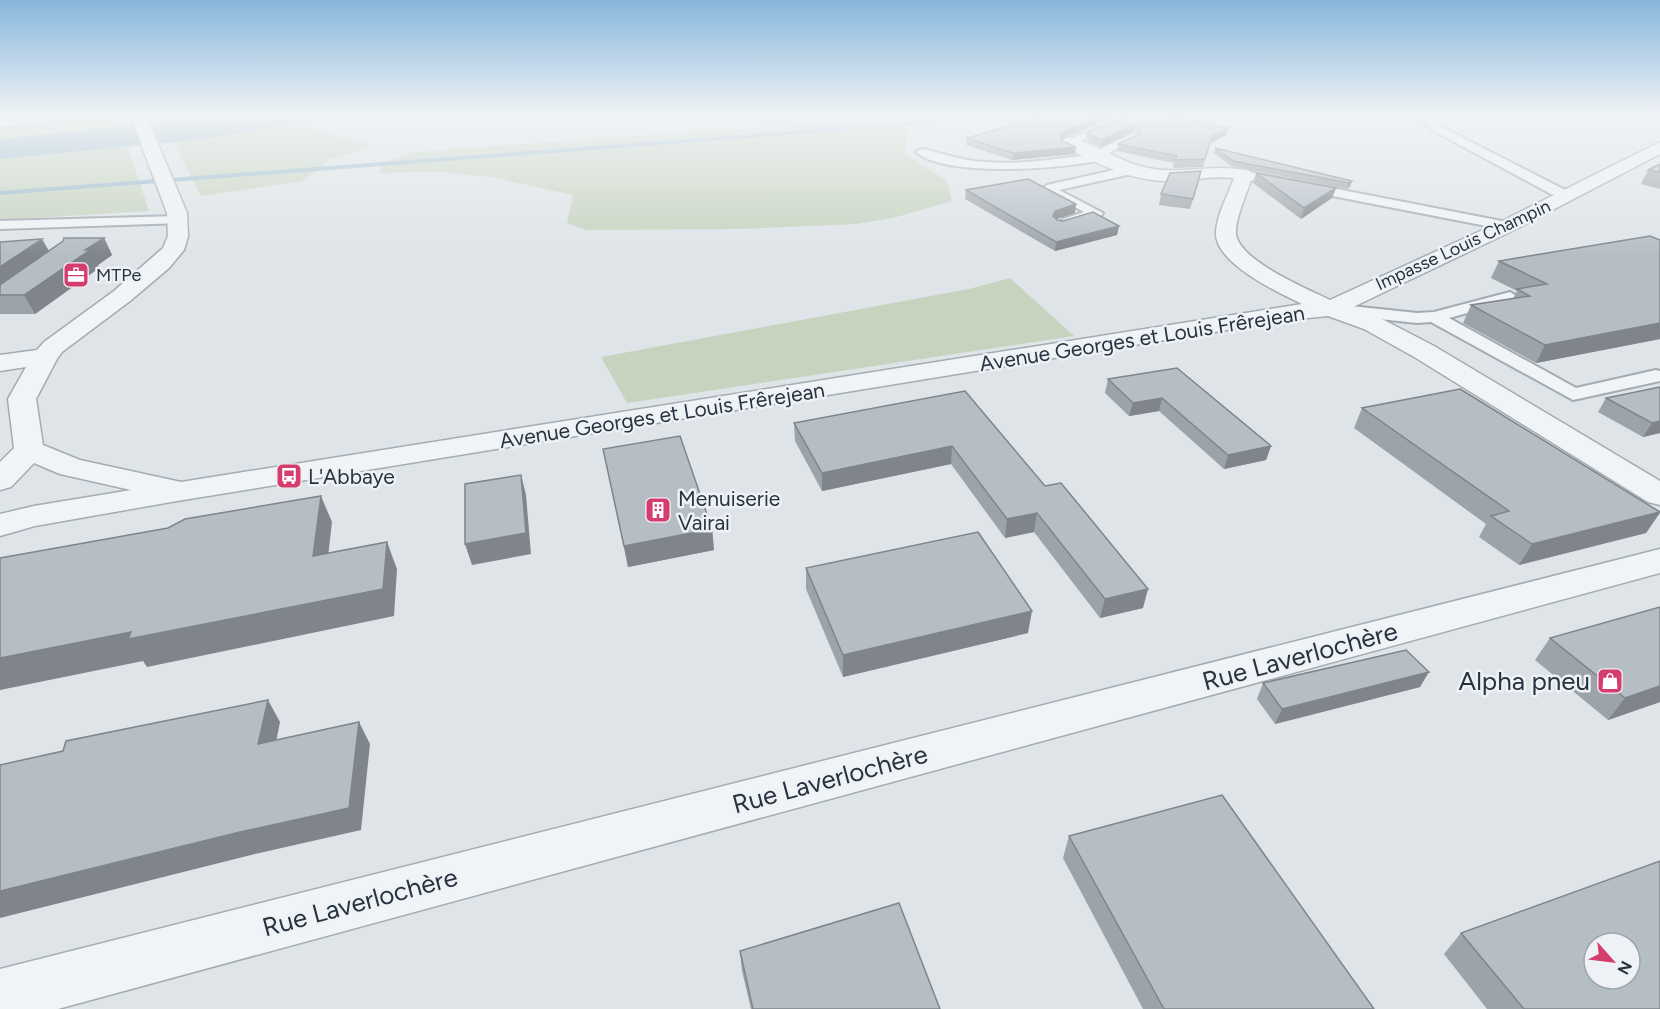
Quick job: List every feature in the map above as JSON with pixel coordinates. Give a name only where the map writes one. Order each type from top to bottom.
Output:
[{"type":"street","points":[[0,480],[29,450],[22,399],[45,357],[53,347],[122,296],[161,263],[173,249],[178,236],[178,220],[156,162]]},
{"type":"street","points":[[1113,162],[1132,170],[1158,175],[1225,170],[1244,175],[1226,233],[1229,245],[1248,265],[1330,309]]},
{"type":"street","name":"Impasse Louis Champin","points":[[1330,309],[1507,226],[1631,162]]},
{"type":"street","name":"Avenue Georges et Louis Frêrejean","points":[[29,450],[71,467],[181,492],[1288,313],[1330,309],[1373,324],[1425,352],[1660,495]]},
{"type":"street","points":[[0,363],[45,357]]},
{"type":"street","points":[[0,525],[34,516],[181,492]]},
{"type":"street","name":"Rue Laverlochère","points":[[0,997],[1660,561]]},
{"type":"lane","points":[[957,162],[997,168],[1053,162]]},
{"type":"lane","points":[[1501,162],[1556,191],[1569,195]]},
{"type":"lane","points":[[1061,224],[1096,213],[1047,189],[1132,170]]},
{"type":"lane","points":[[1244,175],[1507,226]]},
{"type":"lane","points":[[0,225],[178,220]]},
{"type":"lane","points":[[1330,309],[1417,318],[1434,317],[1510,297]]},
{"type":"lane","points":[[1434,317],[1573,394],[1656,376]]},
{"type":"green space","points":[[0,162],[133,162],[149,211],[0,220]]},
{"type":"green space","points":[[184,162],[326,162],[302,181],[201,196]]},
{"type":"green space","points":[[918,162],[947,181],[952,201],[893,218],[857,224],[738,229],[585,230],[567,223],[573,195],[490,177],[440,172],[379,173],[383,163]]},
{"type":"green space","points":[[1010,278],[1074,336],[627,403],[601,357],[969,289]]},
{"type":"building","points":[[1239,162],[1273,162],[1352,181],[1349,183]]},
{"type":"building","points":[[1660,164],[1660,172],[1648,170]]},
{"type":"building","points":[[1201,171],[1193,199],[1161,194],[1170,173]]},
{"type":"building","points":[[1256,173],[1336,188],[1304,208]]},
{"type":"building","points":[[1028,179],[1076,204],[1055,211],[1053,216],[1057,220],[1063,221],[1093,212],[1119,226],[1056,242],[966,190]]},
{"type":"building","points":[[1650,236],[1660,240],[1660,323],[1545,345],[1471,305],[1530,296],[1517,289],[1547,284],[1499,261]]},
{"type":"building","points":[[64,238],[104,238],[24,295],[0,295],[0,285],[63,241]]},
{"type":"building","points":[[42,239],[0,267],[0,242]]},
{"type":"building","points":[[1177,368],[1271,446],[1228,455],[1162,398],[1133,403],[1108,379]]},
{"type":"building","points":[[1660,387],[1660,421],[1652,423],[1606,398]]},
{"type":"building","points":[[1460,389],[1660,512],[1532,544],[1491,516],[1509,511],[1362,408]]},
{"type":"building","points":[[965,391],[1045,486],[1061,483],[1148,589],[1105,599],[1037,513],[1007,519],[952,446],[822,473],[794,423]]},
{"type":"building","name":"Menuiserie Vairai","points":[[680,436],[712,529],[624,546],[603,449]]},
{"type":"building","points":[[521,475],[526,533],[465,544],[465,484]]},
{"type":"building","points":[[321,496],[313,556],[387,542],[383,589],[128,639],[131,632],[0,658],[0,558],[168,528],[185,519]]},
{"type":"building","points":[[978,532],[1032,611],[843,655],[806,568]]},
{"type":"building","points":[[1660,607],[1660,686],[1625,698],[1550,638]]},
{"type":"building","points":[[1406,650],[1429,672],[1282,709],[1263,683]]},
{"type":"building","points":[[268,700],[258,744],[359,722],[349,808],[240,832],[0,891],[0,765],[63,751],[66,741]]},
{"type":"building","points":[[1222,795],[1374,1009],[1164,1009],[1069,836]]},
{"type":"building","points":[[1660,861],[1660,1009],[1524,1009],[1461,933]]},
{"type":"building","points":[[899,903],[940,1009],[753,1009],[740,951]]},
{"type":"waterway","points":[[0,193],[407,162]]},
{"type":"place","name":"MTPe","points":[[76,275]]},
{"type":"place","name":"L'Abbaye","points":[[289,476]]},
{"type":"place","name":"Menuiserie Vairai","points":[[658,510]]},
{"type":"place","name":"Alpha pneu","points":[[1610,681]]}]
